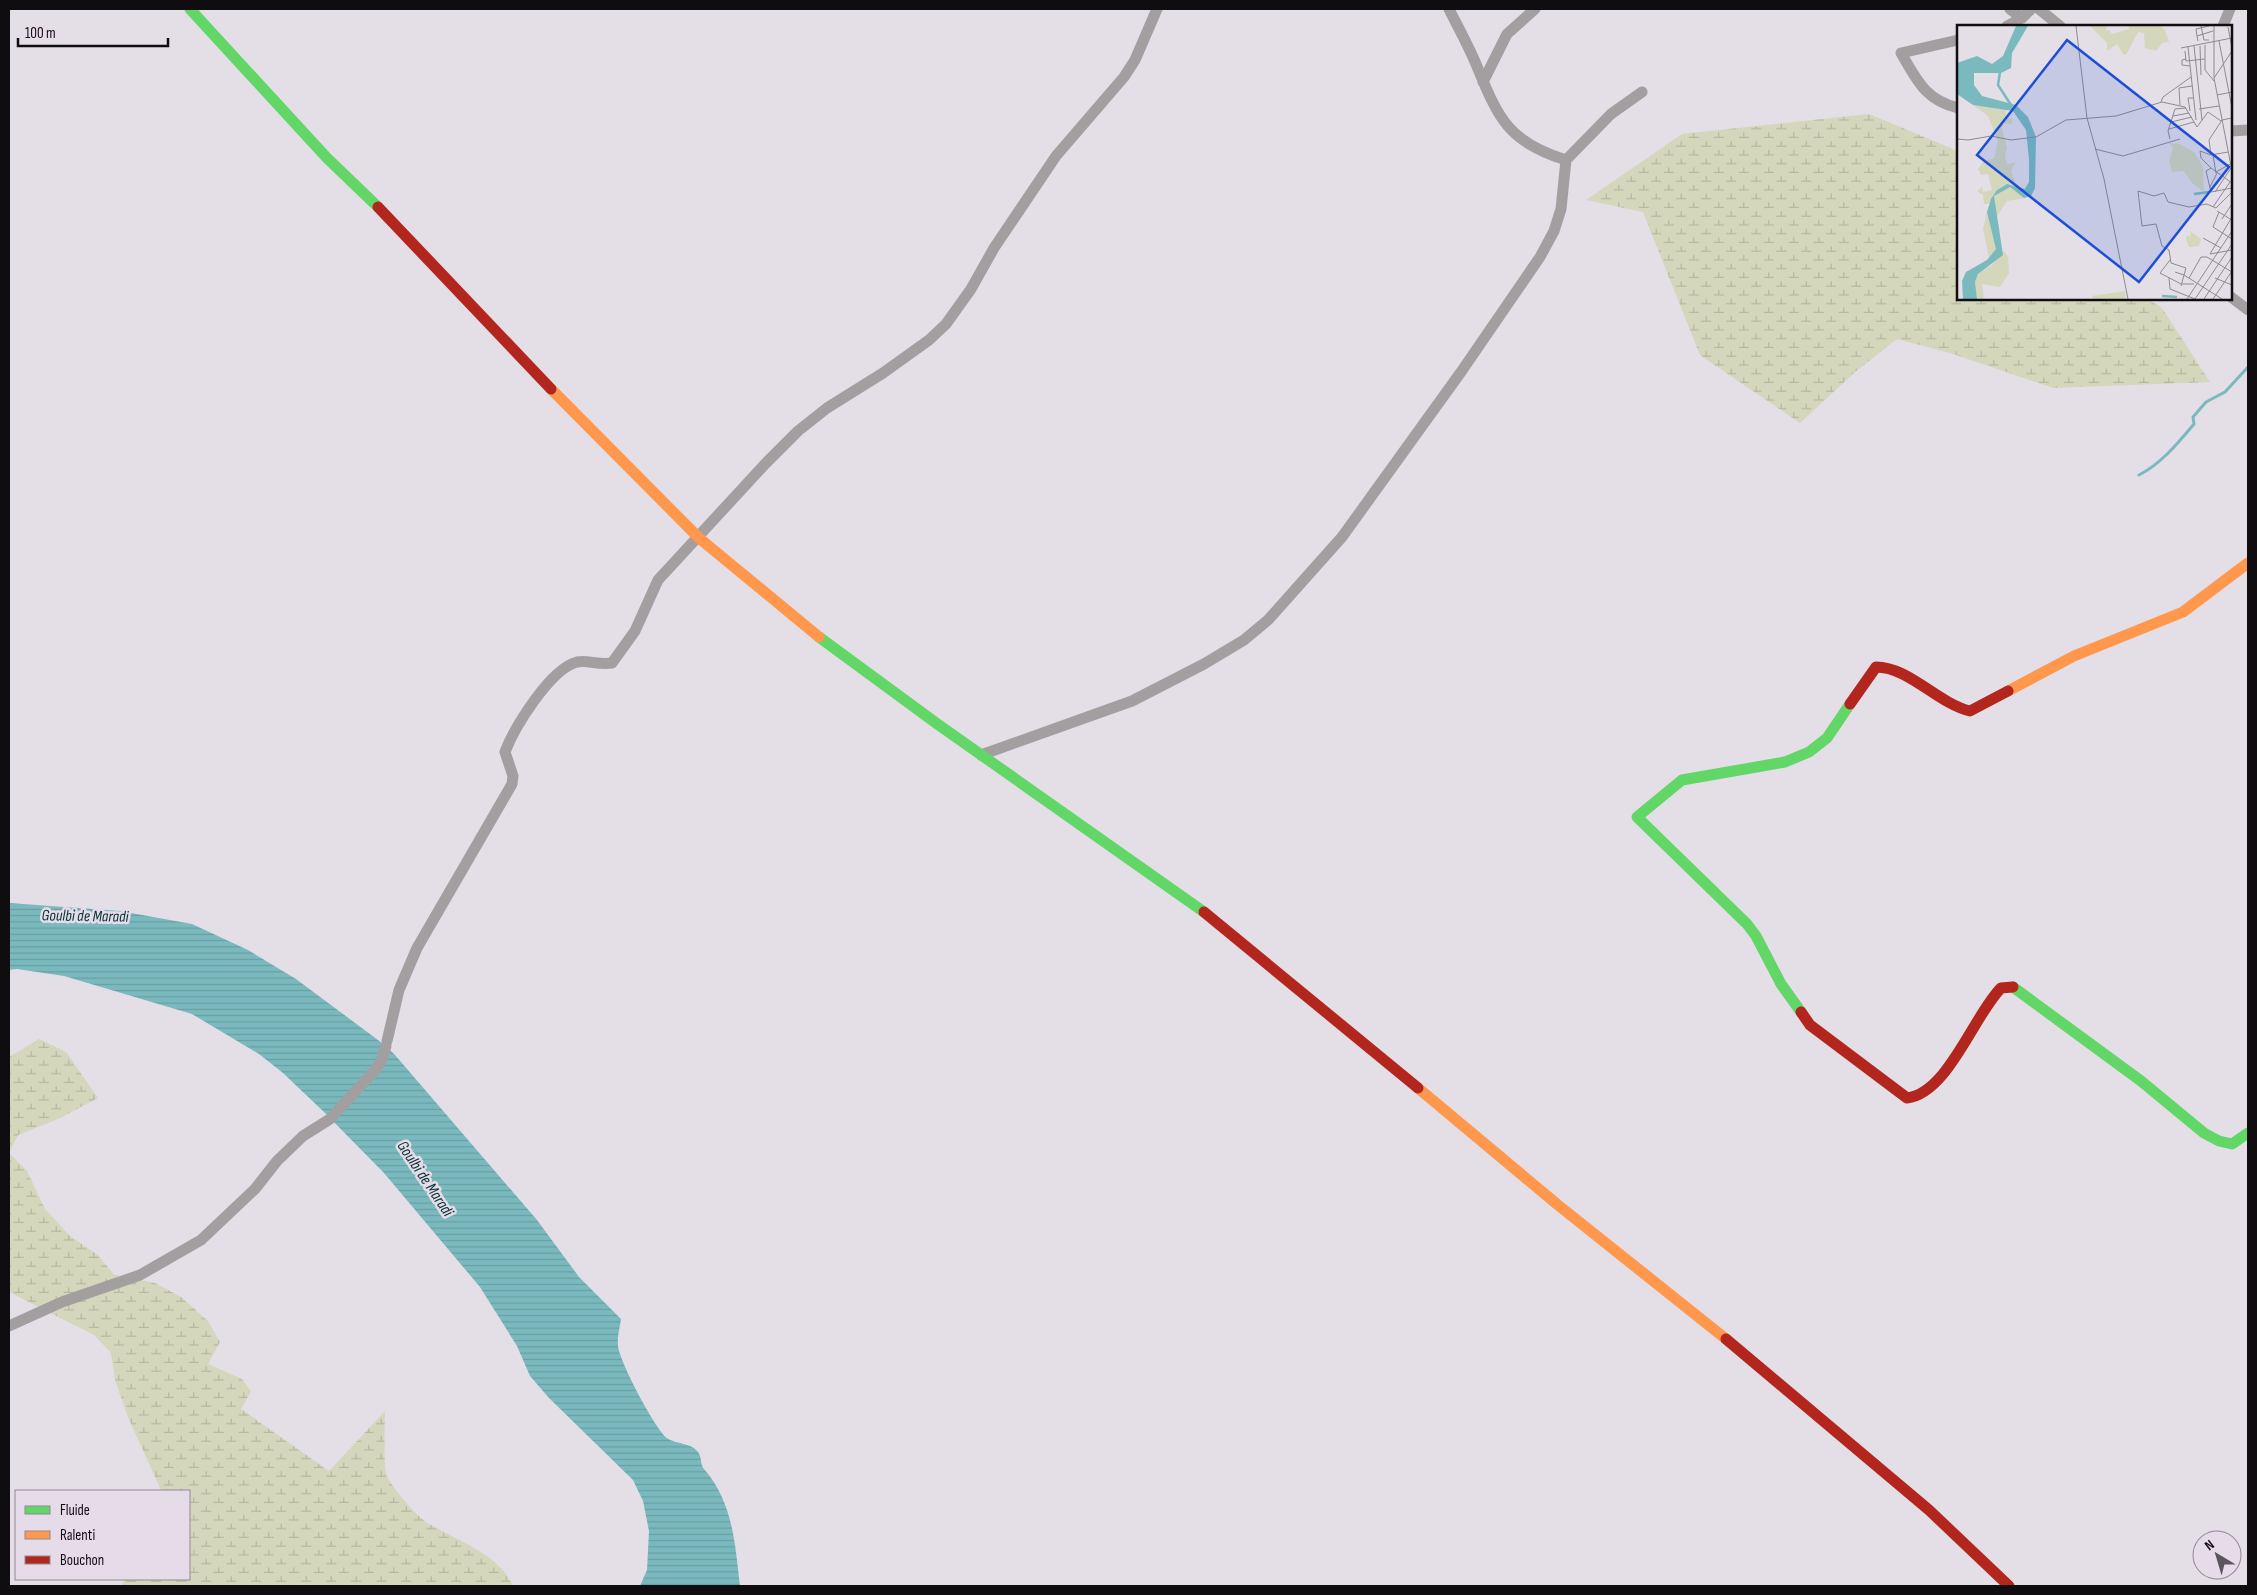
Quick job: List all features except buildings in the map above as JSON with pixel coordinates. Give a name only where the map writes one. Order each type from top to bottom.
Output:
[{"type":"street","points":[[190,9],[327,158],[390,219],[537,375],[699,538],[818,636],[981,755],[1191,900],[1258,952],[1558,1205],[1743,1353],[1929,1510],[2009,1586]]},
{"type":"street","points":[[9,1326],[62,1302],[140,1275],[201,1240],[255,1189],[277,1161],[303,1136],[330,1119],[375,1070],[381,1062],[387,1044],[399,990],[417,948],[512,784],[513,776],[504,752],[523,715],[536,698],[566,668],[577,662],[599,665],[612,662],[635,631],[658,580],[798,431],[827,408],[929,340],[946,324],[971,289],[994,248],[1056,156],[1124,77],[1135,60],[1157,9]]},
{"type":"street","points":[[1449,9],[1497,113],[1517,136],[1544,152],[1566,160]]},
{"type":"street","points":[[1483,82],[1507,34],[1535,9]]},
{"type":"street","points":[[2010,9],[2022,18]]},
{"type":"street","points":[[2009,25],[2022,18],[2031,9]]},
{"type":"street","points":[[2039,9],[2059,25]]},
{"type":"street","points":[[2223,25],[2230,9]]},
{"type":"street","points":[[1957,40],[1901,53],[1921,88],[1934,99],[1957,108]]},
{"type":"street","points":[[981,755],[1132,701],[1204,664],[1244,640],[1268,620],[1342,537],[1540,257],[1554,231],[1561,209],[1566,160],[1611,114],[1642,92]]},
{"type":"street","points":[[2232,131],[2248,130]]},
{"type":"street","points":[[2232,298],[2248,310]]},
{"type":"street","points":[[2248,563],[2183,612],[2074,656],[1970,711],[1932,695],[1891,668],[1876,667],[1827,738],[1809,752],[1785,762],[1682,780],[1637,817],[1747,924],[1756,936],[1777,978],[1810,1025],[1907,1098],[1914,1098],[1939,1080],[1991,998],[2001,988],[2011,986],[2077,1034],[2106,1058],[2141,1081],[2213,1139],[2232,1144],[2248,1132]]},
{"type":"green space","points":[[1869,114],[1957,151],[1957,300],[2150,300],[2162,308],[2210,382],[2053,388],[1950,353],[1897,339],[1855,372],[1800,423],[1700,355],[1643,212],[1586,200],[1682,134]]},
{"type":"green space","points":[[39,1039],[66,1052],[98,1098],[58,1119],[18,1135],[9,1153],[9,1057]]},
{"type":"green space","points":[[9,1153],[27,1171],[45,1209],[70,1236],[98,1255],[114,1275],[155,1283],[181,1297],[208,1321],[220,1342],[208,1364],[242,1379],[251,1391],[241,1409],[329,1471],[385,1411],[386,1471],[394,1488],[412,1509],[429,1524],[477,1549],[498,1565],[507,1575],[513,1586],[121,1586],[124,1580],[190,1580],[190,1490],[162,1490],[160,1488],[128,1417],[115,1380],[111,1353],[94,1335],[9,1292]]},
{"type":"water","name":"Goulbi de Maradi","points":[[9,903],[120,911],[192,924],[248,950],[296,979],[386,1046],[537,1220],[579,1277],[621,1319],[618,1338],[620,1353],[630,1378],[646,1408],[667,1438],[687,1445],[698,1452],[703,1467],[721,1495],[731,1524],[740,1586],[640,1586],[647,1570],[649,1531],[643,1501],[633,1480],[549,1398],[530,1376],[517,1346],[480,1287],[384,1173],[283,1073],[259,1054],[192,1014],[64,976],[17,969],[9,970]]},
{"type":"waterway","points":[[2139,475],[2155,465],[2169,452],[2194,424],[2193,417],[2206,402],[2225,392],[2248,367]]},
{"type":"traffic: fast","points":[[190,9],[327,158],[378,207]]},
{"type":"traffic: fast","points":[[819,637],[936,723],[1204,912]]},
{"type":"traffic: fast","points":[[1801,1012],[1781,984],[1756,936],[1747,924],[1637,817],[1682,780],[1785,762],[1809,752],[1827,738],[1850,704]]},
{"type":"traffic: fast","points":[[2013,987],[2141,1081],[2204,1133],[2219,1141],[2232,1144],[2248,1133]]},
{"type":"traffic: slow","points":[[551,389],[699,538],[819,637]]},
{"type":"traffic: slow","points":[[2008,691],[2074,656],[2183,612],[2248,563]]},
{"type":"traffic: slow","points":[[1418,1088],[1558,1205],[1726,1339]]},
{"type":"traffic: jam","points":[[378,207],[551,389]]},
{"type":"traffic: jam","points":[[1850,704],[1876,667],[1900,673],[1946,701],[1970,711],[2008,691]]},
{"type":"traffic: jam","points":[[1204,912],[1418,1088]]},
{"type":"traffic: jam","points":[[1801,1012],[1810,1025],[1907,1098],[1922,1093],[1935,1082],[1948,1068],[1991,1000],[2001,988],[2013,987]]},
{"type":"traffic: jam","points":[[1726,1339],[1929,1510],[2009,1586]]}]
